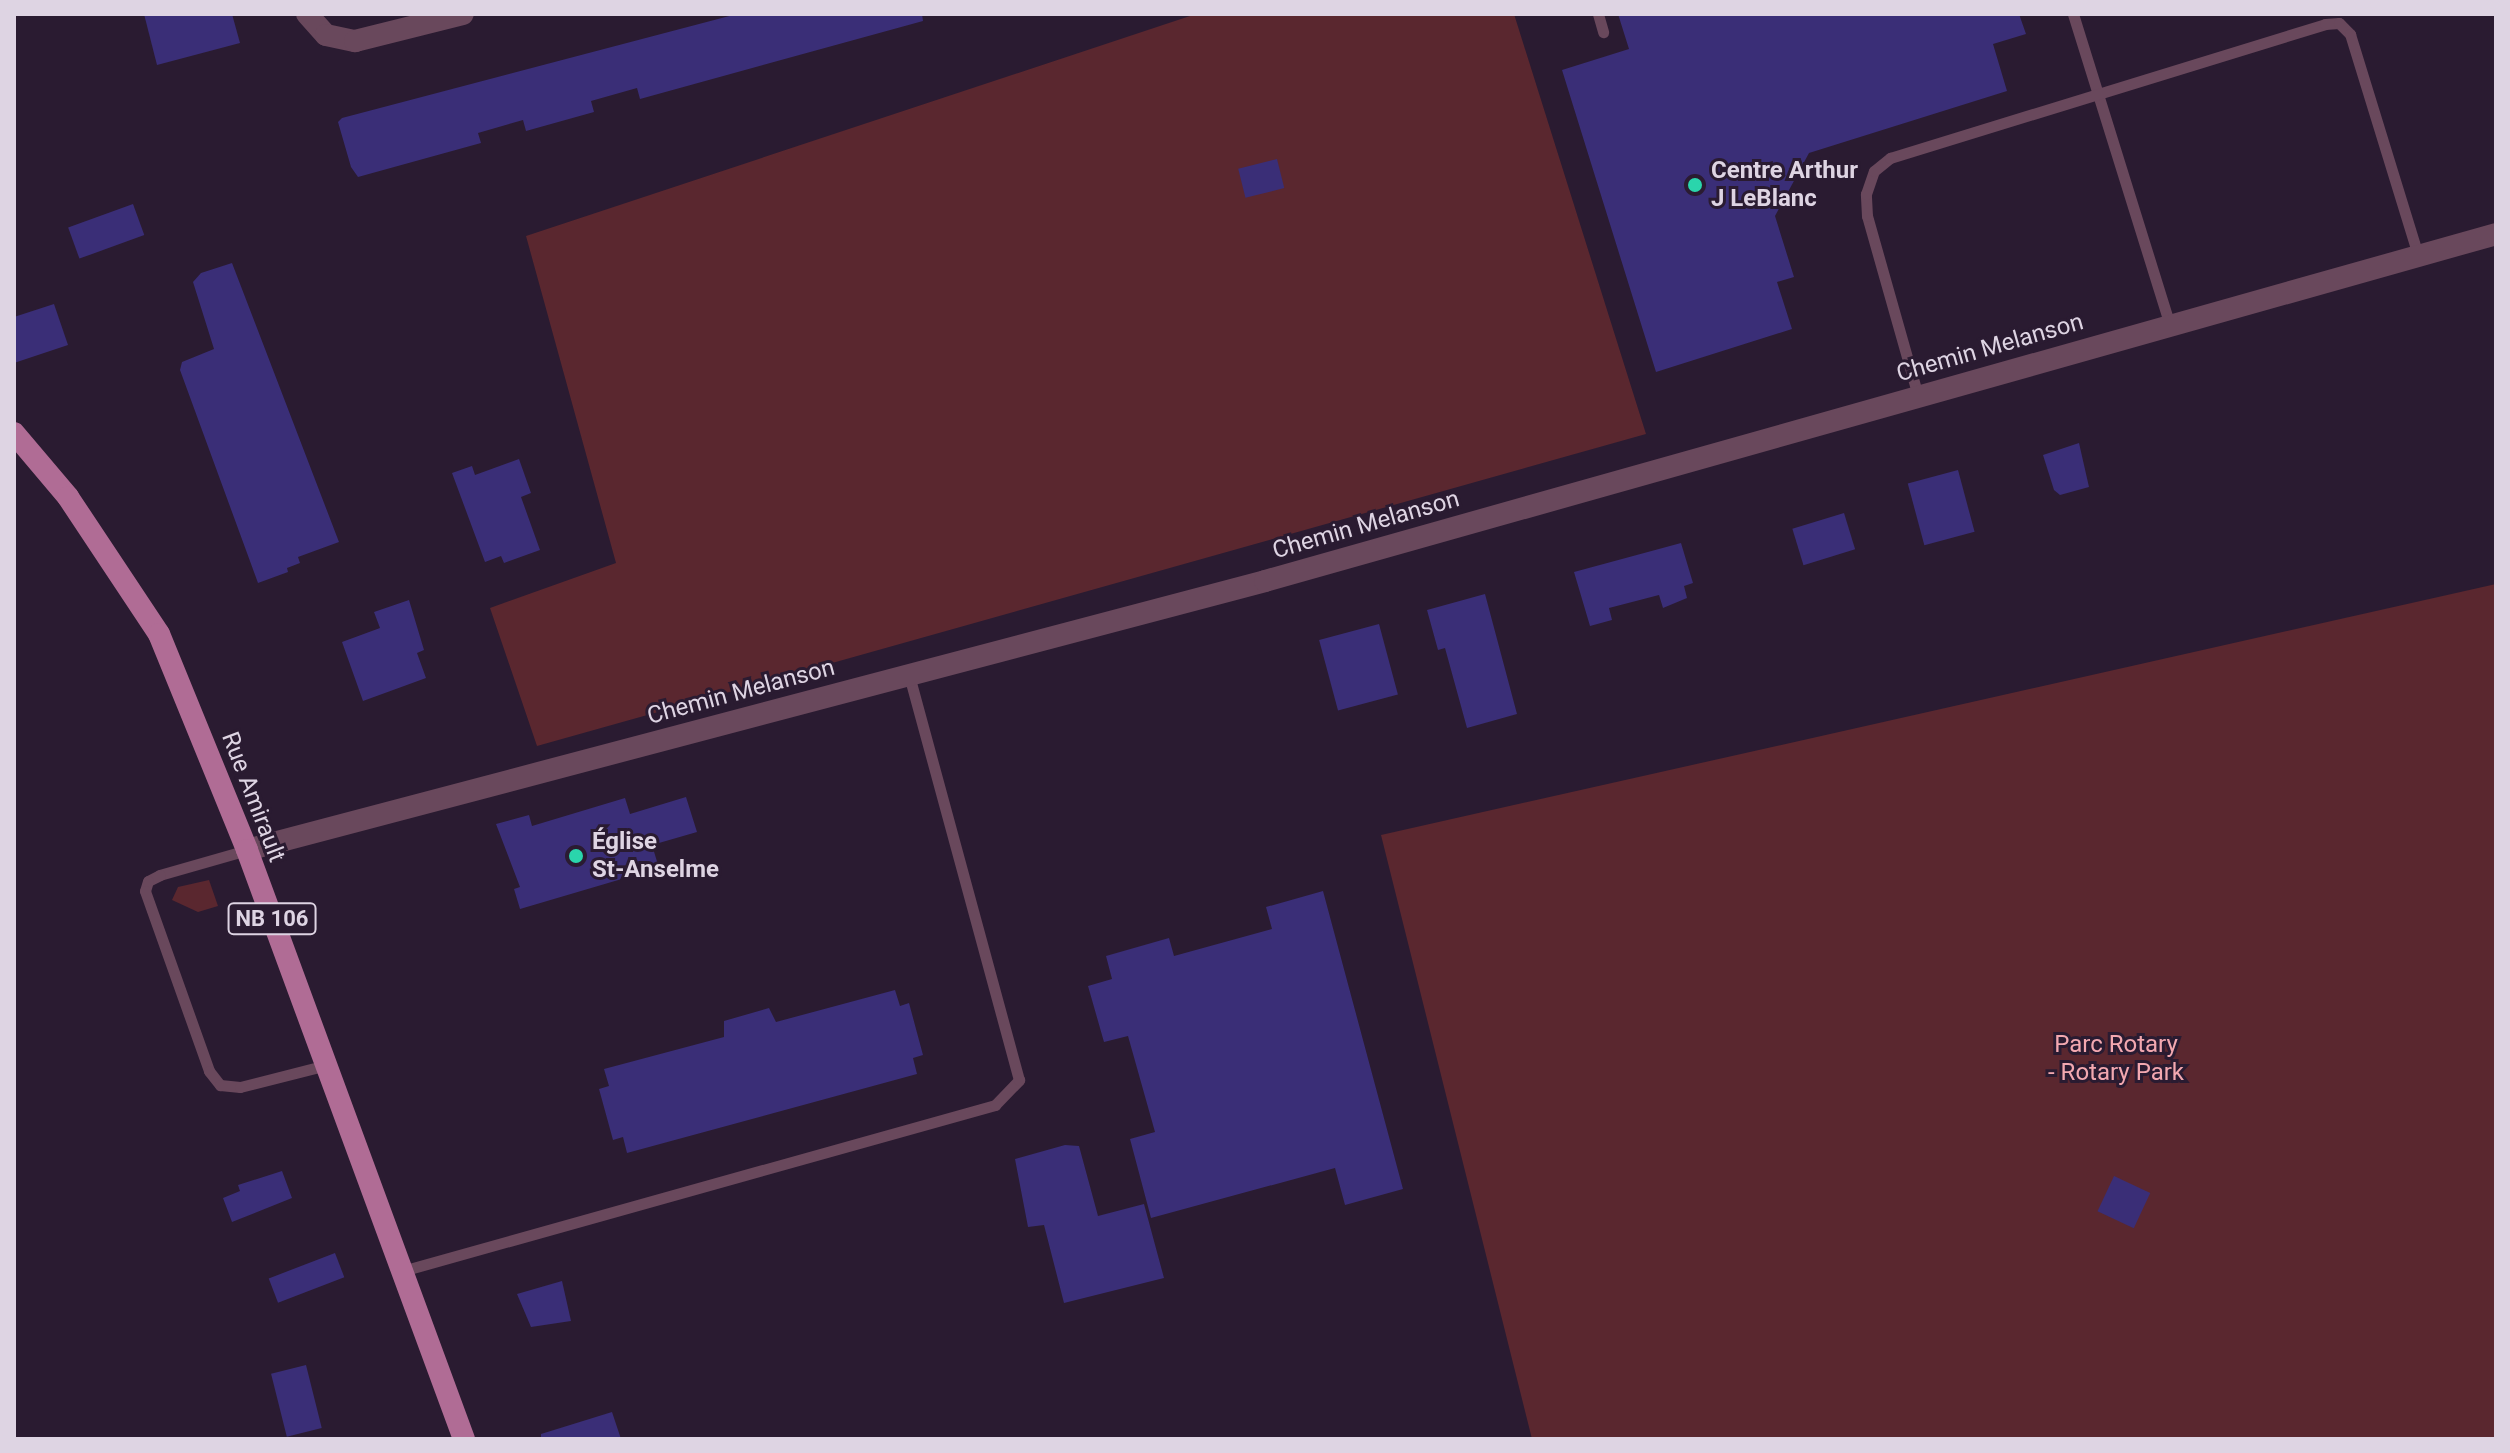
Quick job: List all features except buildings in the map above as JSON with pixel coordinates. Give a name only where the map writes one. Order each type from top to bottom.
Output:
[{"type":"main road","name":"Rue Amirault","points":[[14,433],[68,497],[159,634],[247,850],[464,1439]]},
{"type":"street","points":[[307,14],[326,35],[355,41],[463,14]]},
{"type":"street","name":"Chemin Melanson","points":[[247,850],[1265,581],[2169,323],[2496,234]]},
{"type":"lane","points":[[1598,14],[1603,32]]},
{"type":"lane","points":[[2073,14],[2169,323]]},
{"type":"lane","points":[[1918,396],[1867,216],[1866,194],[1874,171],[1890,158],[2339,23],[2350,34],[2418,255]]},
{"type":"lane","points":[[402,1271],[995,1105],[1019,1080],[909,675]]},
{"type":"lane","points":[[247,850],[160,875],[148,881],[145,891],[209,1071],[220,1085],[240,1087],[327,1065]]},
{"type":"green space","points":[[1196,14],[1514,14],[1646,434],[537,746],[490,608],[616,563],[526,236]]},
{"type":"green space","name":"Parc Rotary - Rotary Park","points":[[2496,584],[2496,1439],[1532,1439],[1381,835]]},
{"type":"green space","points":[[209,880],[218,906],[198,912],[172,900],[178,887]]},
{"type":"place","name":"Centre Arthur J LeBlanc","points":[[1695,185]]},
{"type":"place","name":"Église St-Anselme","points":[[576,856]]}]
